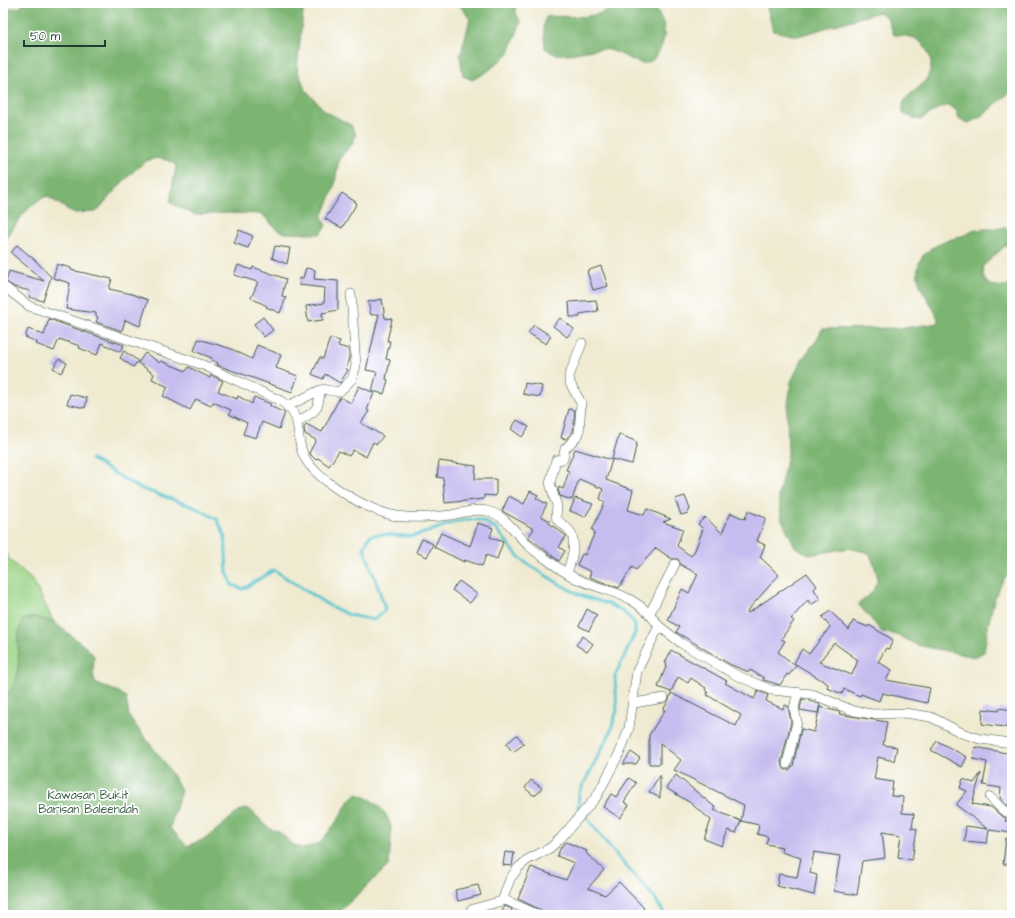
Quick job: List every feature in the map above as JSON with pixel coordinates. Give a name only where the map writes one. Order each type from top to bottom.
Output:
[{"type":"street","points":[[3,287],[29,306],[203,365],[288,406],[298,421],[303,454],[308,464],[339,490],[372,508],[389,515],[405,518],[459,514],[479,510],[488,511],[507,521],[527,545],[567,573],[590,584],[630,598],[650,613],[660,626],[681,643],[736,675],[772,690],[812,694],[854,711],[871,714],[905,713],[931,717],[955,730],[980,739],[1012,742]]},
{"type":"street","points":[[288,406],[320,390],[325,389],[336,392],[340,391],[355,373],[356,366],[351,294]]},
{"type":"street","points":[[567,573],[572,556],[573,542],[571,533],[556,517],[557,506],[550,483],[556,460],[563,459],[565,449],[576,439],[579,434],[581,403],[570,383],[569,376],[582,343]]},
{"type":"street","points":[[298,421],[315,411],[319,406],[320,390]]},
{"type":"street","points":[[650,613],[675,564]]},
{"type":"street","points":[[467,915],[473,909],[500,902],[503,899],[510,879],[518,868],[527,860],[550,848],[590,806],[620,750],[629,728],[634,703],[637,671],[660,626]]},
{"type":"street","points":[[787,764],[797,722],[794,708],[798,692]]},
{"type":"street","points":[[634,703],[664,698]]},
{"type":"street","points":[[990,797],[1004,811],[1012,814]]},
{"type":"street","points":[[503,899],[539,915]]},
{"type":"green space","points":[[24,3],[304,3],[297,69],[305,89],[325,111],[351,125],[356,135],[352,144],[339,159],[334,188],[322,217],[326,226],[320,234],[285,233],[276,229],[262,214],[227,213],[195,215],[171,203],[171,193],[176,165],[158,158],[147,161],[134,171],[96,212],[73,213],[47,196],[33,204],[27,210],[3,244],[3,9],[19,8]]},
{"type":"green space","points":[[458,3],[515,3],[516,13],[521,22],[509,53],[487,72],[472,80],[463,76],[460,57],[470,19]]},
{"type":"green space","points":[[616,3],[653,3],[665,30],[663,43],[653,60],[642,63],[637,62],[618,53],[601,49],[557,54],[552,53],[545,48],[544,26],[546,17],[592,15],[609,9]]},
{"type":"green space","points":[[766,3],[1012,3],[1012,91],[980,117],[968,123],[959,119],[956,110],[948,105],[939,108],[920,120],[903,114],[903,105],[905,100],[922,85],[930,70],[931,60],[920,41],[909,36],[894,35],[887,17],[879,12],[798,36],[773,31]]},
{"type":"green space","points":[[1006,227],[1010,236],[1006,245],[984,265],[983,272],[986,282],[994,286],[1012,285],[1012,570],[999,587],[995,597],[984,652],[975,657],[917,645],[896,635],[882,632],[858,604],[872,592],[877,581],[877,575],[869,553],[849,548],[810,555],[795,547],[782,520],[778,496],[788,454],[787,414],[791,382],[802,359],[816,341],[822,329],[903,328],[939,323],[938,318],[920,285],[918,265],[922,258],[933,247],[975,230]]},
{"type":"green space","points":[[3,550],[11,561],[33,581],[54,622],[34,617],[18,638],[19,654],[16,678],[9,692],[3,697]]},
{"type":"green space","name":"Kawasan Bukit Barisan Baleendah","points":[[34,617],[54,622],[87,648],[94,656],[93,673],[95,683],[119,692],[126,697],[129,717],[165,763],[181,790],[170,828],[187,846],[207,838],[239,811],[248,808],[269,828],[279,832],[294,845],[304,849],[320,843],[340,817],[349,800],[357,794],[377,804],[388,819],[391,828],[389,865],[336,915],[3,915],[3,697],[9,692],[16,679],[18,671],[18,637],[23,619]]},
{"type":"building","points":[[342,193],[357,203],[342,228],[325,219]]},
{"type":"building","points":[[239,230],[253,236],[248,248],[234,243]]},
{"type":"building","points":[[17,245],[36,261],[51,277],[43,301],[29,297],[30,291],[14,287],[6,282],[9,271],[44,281],[11,253]]},
{"type":"building","points":[[275,246],[290,248],[287,264],[272,258]]},
{"type":"building","points":[[57,264],[71,268],[71,270],[112,279],[109,289],[132,294],[148,300],[140,326],[125,320],[122,331],[96,322],[98,317],[96,316],[96,313],[66,309],[70,283],[53,278]]},
{"type":"building","points":[[238,265],[252,270],[253,267],[286,279],[282,296],[286,297],[280,313],[251,298],[258,282],[234,275]]},
{"type":"building","points":[[601,266],[608,286],[593,290],[587,271]]},
{"type":"building","points":[[306,268],[315,270],[314,279],[338,281],[338,310],[322,313],[323,320],[308,322],[306,306],[324,303],[325,288],[299,285],[300,278],[303,278]]},
{"type":"building","points":[[382,299],[385,318],[392,319],[387,341],[390,341],[386,359],[390,360],[386,379],[388,380],[384,394],[372,391],[377,372],[366,370],[379,314],[371,315],[368,302]]},
{"type":"building","points":[[596,300],[598,311],[580,314],[580,317],[570,317],[569,302]]},
{"type":"building","points":[[263,317],[273,330],[264,337],[254,324]]},
{"type":"building","points":[[560,318],[574,329],[567,337],[553,326]]},
{"type":"building","points":[[49,319],[124,345],[120,352],[102,343],[97,355],[79,348],[80,346],[59,339],[54,351],[36,344],[37,342],[25,337],[28,329],[44,335]]},
{"type":"building","points":[[534,325],[551,336],[546,344],[528,333]]},
{"type":"building","points":[[330,338],[340,341],[338,346],[349,349],[346,369],[348,370],[340,383],[325,374],[323,379],[312,374],[320,357],[323,359]]},
{"type":"building","points":[[198,339],[229,348],[252,359],[257,345],[281,355],[276,368],[298,376],[292,392],[217,365],[218,363],[211,360],[212,358],[194,351]]},
{"type":"building","points":[[124,351],[138,361],[133,367],[120,358]]},
{"type":"building","points":[[145,353],[160,363],[161,361],[186,371],[189,367],[210,378],[211,375],[223,381],[218,391],[237,399],[238,396],[252,404],[254,397],[271,404],[270,406],[285,413],[279,429],[262,422],[256,438],[243,434],[247,423],[229,414],[231,410],[213,402],[211,406],[196,399],[190,410],[163,396],[168,387],[152,379],[154,374],[138,363]]},
{"type":"building","points":[[59,359],[67,363],[61,373],[53,368]]},
{"type":"building","points":[[525,383],[542,386],[540,397],[523,394]]},
{"type":"building","points":[[359,386],[374,393],[367,410],[369,411],[361,423],[383,436],[377,444],[373,442],[366,457],[353,450],[349,456],[339,451],[329,466],[318,458],[316,460],[309,453],[316,440],[305,434],[304,428],[306,424],[322,432],[340,397],[351,403]]},
{"type":"building","points":[[70,394],[87,398],[85,408],[67,404]]},
{"type":"building","points":[[569,409],[575,410],[573,431],[566,439],[561,438]]},
{"type":"building","points":[[517,420],[529,427],[522,437],[511,429]]},
{"type":"building","points":[[619,434],[637,442],[632,464],[612,459]]},
{"type":"building","points":[[575,449],[612,460],[606,480],[633,490],[628,510],[644,515],[647,509],[671,519],[663,522],[683,529],[677,546],[691,556],[695,550],[703,529],[698,524],[705,517],[722,533],[731,513],[745,519],[748,511],[766,518],[757,541],[765,545],[760,557],[779,575],[747,611],[748,613],[807,573],[817,586],[814,589],[820,599],[811,605],[808,600],[791,619],[794,621],[781,639],[785,641],[778,652],[796,666],[789,675],[787,674],[780,685],[763,680],[764,678],[750,670],[749,672],[731,665],[676,632],[679,627],[668,620],[682,589],[689,593],[698,574],[681,565],[678,559],[672,559],[656,548],[636,570],[632,567],[619,588],[589,577],[591,572],[577,565],[582,554],[585,555],[595,532],[592,530],[605,502],[600,499],[603,489],[579,479],[572,500],[560,496],[558,490],[559,487],[563,489],[569,471],[566,470]]},
{"type":"building","points":[[439,461],[476,466],[475,479],[496,479],[496,496],[484,495],[484,499],[445,503],[443,478],[437,477]]},
{"type":"building","points":[[530,491],[538,495],[536,498],[547,504],[541,516],[550,521],[549,523],[566,536],[559,547],[565,551],[559,561],[528,537],[534,529],[502,511],[509,496],[524,504]]},
{"type":"building","points":[[685,496],[690,509],[688,513],[681,515],[675,499]]},
{"type":"building","points":[[575,498],[593,504],[585,517],[570,511]]},
{"type":"building","points":[[478,523],[493,528],[490,537],[503,542],[497,559],[486,555],[482,566],[465,560],[464,562],[434,547],[441,533],[470,546]]},
{"type":"building","points":[[422,539],[433,544],[427,557],[416,552]]},
{"type":"building","points":[[459,581],[477,594],[470,603],[452,590]]},
{"type":"building","points":[[587,609],[597,615],[589,631],[579,626]]},
{"type":"building","points":[[830,611],[849,630],[853,621],[868,627],[869,625],[893,640],[889,649],[886,648],[878,662],[892,670],[886,680],[930,688],[927,703],[882,693],[879,701],[861,694],[860,696],[844,689],[842,694],[827,688],[828,684],[794,663],[802,649],[809,654],[830,627],[822,617]],"holes":[[[834,643],[858,660],[852,675],[819,662]]]},
{"type":"building","points":[[583,636],[593,644],[587,652],[576,645]]},
{"type":"building","points":[[671,650],[727,681],[725,683],[754,699],[758,691],[768,695],[766,701],[783,709],[785,705],[788,706],[791,722],[781,763],[785,770],[789,770],[793,766],[801,729],[814,732],[820,707],[840,712],[839,714],[887,722],[883,745],[897,747],[894,761],[878,757],[874,779],[893,782],[891,796],[903,797],[902,813],[914,814],[912,828],[917,829],[912,860],[898,857],[901,835],[882,832],[885,858],[862,861],[857,895],[834,891],[840,856],[814,852],[810,873],[817,875],[814,895],[777,886],[779,874],[797,877],[801,858],[781,852],[782,847],[766,844],[768,837],[757,834],[759,825],[741,821],[744,805],[674,770],[681,760],[660,743],[660,764],[649,764],[649,735],[665,710],[663,710],[671,693],[736,726],[741,715],[707,695],[708,693],[705,690],[706,688],[691,678],[688,683],[678,677],[671,692],[658,687],[667,664],[665,663]]},
{"type":"building","points":[[802,699],[820,704],[818,713],[800,710]]},
{"type":"building","points":[[999,708],[1012,710],[1012,728],[982,724],[983,709],[999,711]]},
{"type":"building","points":[[517,735],[524,744],[513,752],[506,744]]},
{"type":"building","points":[[937,741],[967,757],[962,767],[931,750]]},
{"type":"building","points":[[975,747],[1012,754],[1009,776],[1012,776],[1012,805],[1008,804],[1007,806],[1000,798],[1001,788],[983,785],[987,762],[973,759]]},
{"type":"building","points":[[631,752],[640,758],[636,764],[623,764]]},
{"type":"building","points":[[981,773],[972,804],[991,807],[1006,818],[1005,821],[1012,822],[1012,833],[989,830],[987,843],[964,841],[966,826],[988,829],[956,805],[967,791],[960,788],[963,779],[974,783]]},
{"type":"building","points":[[660,775],[660,798],[649,792]]},
{"type":"building","points":[[676,775],[716,808],[714,810],[741,821],[736,833],[728,830],[722,846],[704,839],[711,820],[689,802],[666,788]]},
{"type":"building","points":[[629,778],[636,783],[624,802],[629,805],[620,818],[603,807],[611,794],[616,797]]},
{"type":"building","points":[[531,780],[542,788],[536,795],[533,795],[525,788]]},
{"type":"building","points":[[1006,838],[1012,839],[1012,864],[1003,864]]},
{"type":"building","points":[[566,842],[587,851],[586,853],[604,870],[588,888],[605,895],[619,882],[644,908],[637,915],[545,915],[541,910],[518,899],[531,867],[566,880],[574,863],[557,856],[561,847]]},
{"type":"building","points":[[505,852],[514,853],[512,866],[503,865]]},
{"type":"building","points":[[478,885],[481,895],[458,901],[455,890]]},
{"type":"building","points":[[505,906],[512,909],[511,915],[500,915]]},
{"type":"waterway","points":[[91,459],[137,487],[194,507],[217,519],[225,536],[227,572],[232,585],[243,589],[274,570],[328,605],[349,615],[374,620],[385,610],[364,547],[370,536],[381,534],[412,536],[429,532],[462,520],[471,519],[479,520],[494,527],[519,557],[568,589],[583,596],[618,608],[624,612],[635,624],[635,633],[615,676],[617,710],[610,733],[579,793],[578,807],[618,857],[654,897],[665,915]]}]
